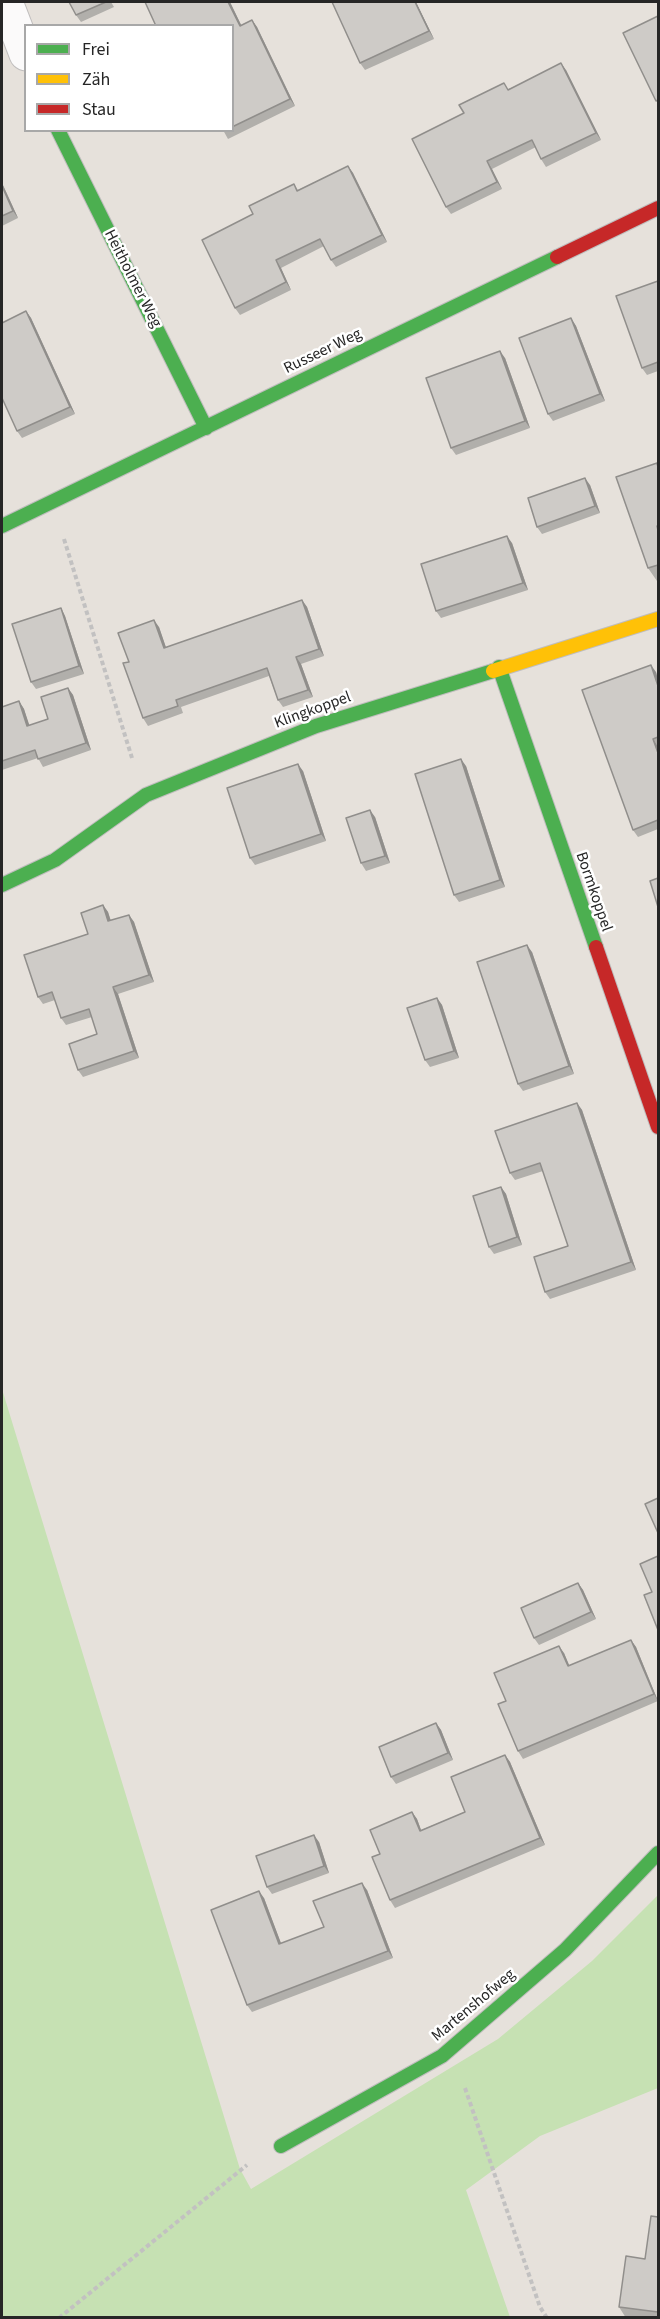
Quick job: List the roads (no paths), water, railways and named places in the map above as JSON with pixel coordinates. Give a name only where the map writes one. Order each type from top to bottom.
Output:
[{"type":"street","points":[[6,2],[24,49]]},
{"type":"street","name":"Heitholmer Weg","points":[[59,132],[206,428]]},
{"type":"street","name":"Russeer Weg","points":[[2,526],[658,208]]},
{"type":"street","name":"Klingkoppel","points":[[2,885],[55,860],[146,795],[316,726],[658,619]]},
{"type":"street","name":"Bormkoppel","points":[[499,667],[658,1127]]},
{"type":"street","name":"Martenshofweg","points":[[281,2146],[442,2056],[565,1950],[658,1853]]}]
